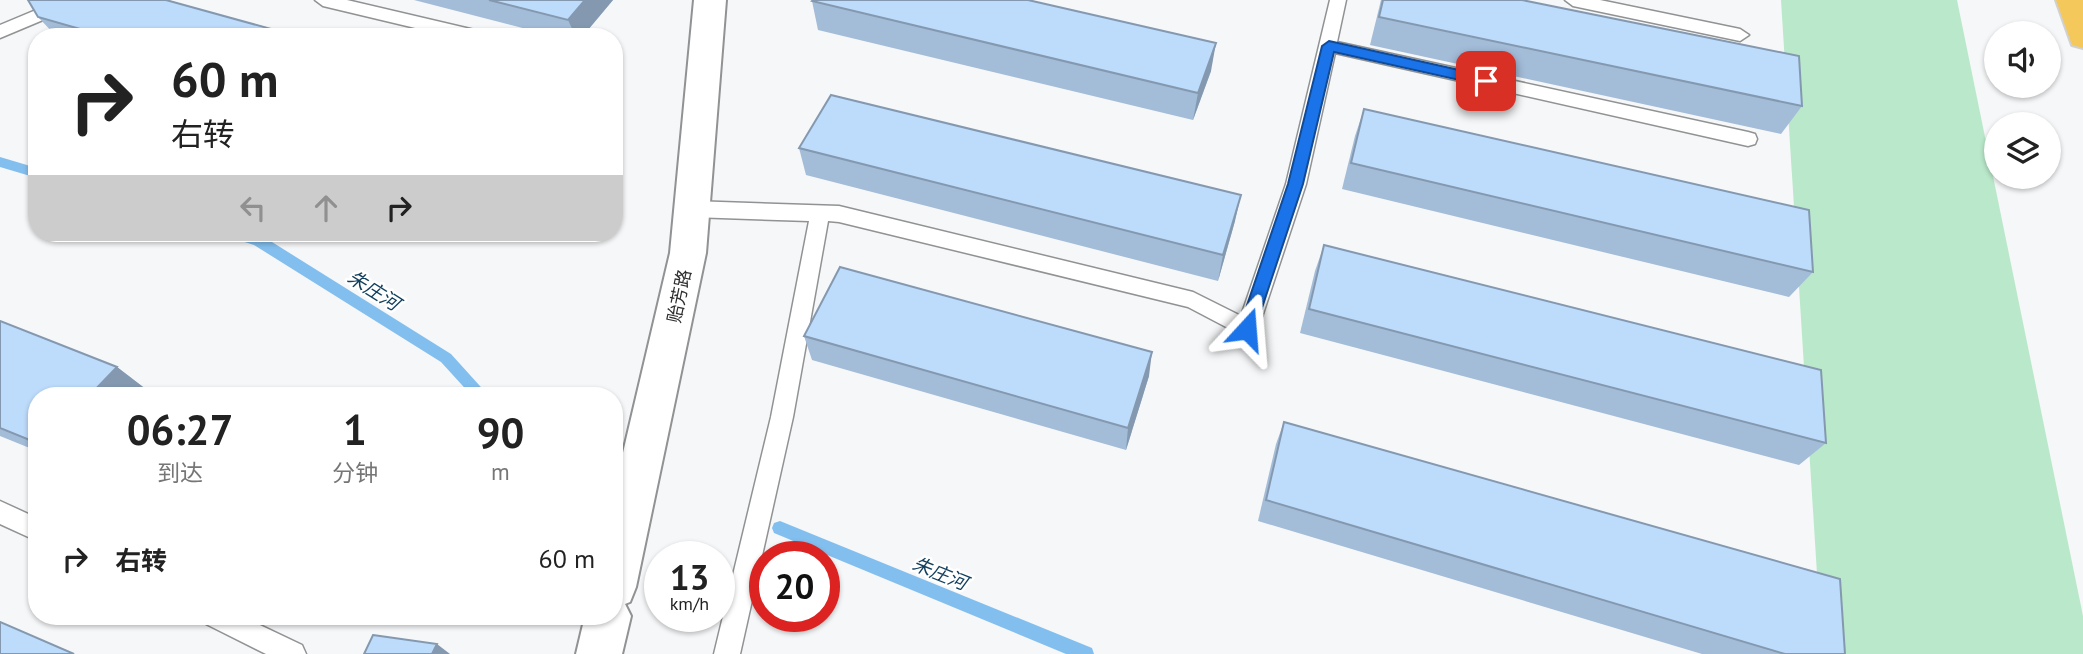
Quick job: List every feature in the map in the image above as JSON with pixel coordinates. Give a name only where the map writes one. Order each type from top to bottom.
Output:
[{"type":"highway","points":[[2072,0],[2083,37]]},
{"type":"street","name":"贻芳路","points":[[623,547],[688,253],[710,0]]},
{"type":"street","points":[[599,654],[606,625]]},
{"type":"lane","points":[[0,32],[75,0]]},
{"type":"lane","points":[[323,0],[442,28]]},
{"type":"lane","points":[[692,209],[839,214],[1193,300],[1247,329],[1296,184],[1338,0]]},
{"type":"lane","points":[[1573,0],[1740,35]]},
{"type":"lane","points":[[1329,46],[1748,139]]},
{"type":"lane","points":[[727,654],[782,417],[820,213]]},
{"type":"lane","points":[[0,512],[28,526]]},
{"type":"lane","points":[[233,625],[293,654]]},
{"type":"green space","points":[[1781,0],[1957,0],[1984,132],[1984,189],[1996,189],[2083,616],[2083,654],[1822,654]]},
{"type":"building","points":[[28,0],[166,0],[267,28],[76,28],[38,17]]},
{"type":"building","points":[[489,0],[585,0],[568,20]]},
{"type":"building","points":[[813,0],[1028,0],[1216,43],[1198,93]]},
{"type":"building","points":[[1383,0],[1522,0],[1799,56],[1802,106],[1379,17]]},
{"type":"building","points":[[831,95],[1241,195],[1223,255],[799,148]]},
{"type":"building","points":[[1364,109],[1809,210],[1813,272],[1351,163]]},
{"type":"building","points":[[1324,245],[1821,370],[1826,443],[1309,309]]},
{"type":"building","points":[[840,267],[1152,352],[1128,428],[804,336]]},
{"type":"building","points":[[0,321],[117,367],[98,387],[28,387],[28,439],[0,428]]},
{"type":"building","points":[[1284,422],[1840,579],[1845,654],[1785,654],[1266,500]]},
{"type":"building","points":[[0,622],[74,654],[0,654]]},
{"type":"building","points":[[373,635],[437,644],[432,654],[364,654]]},
{"type":"waterway","name":"朱庄河","points":[[0,162],[28,170]]},
{"type":"waterway","name":"朱庄河","points":[[261,242],[446,358],[473,387]]},
{"type":"waterway","name":"朱庄河","points":[[780,528],[1086,654]]},
{"type":"route","points":[[1247,329],[1296,184],[1329,46],[1486,81]]}]
